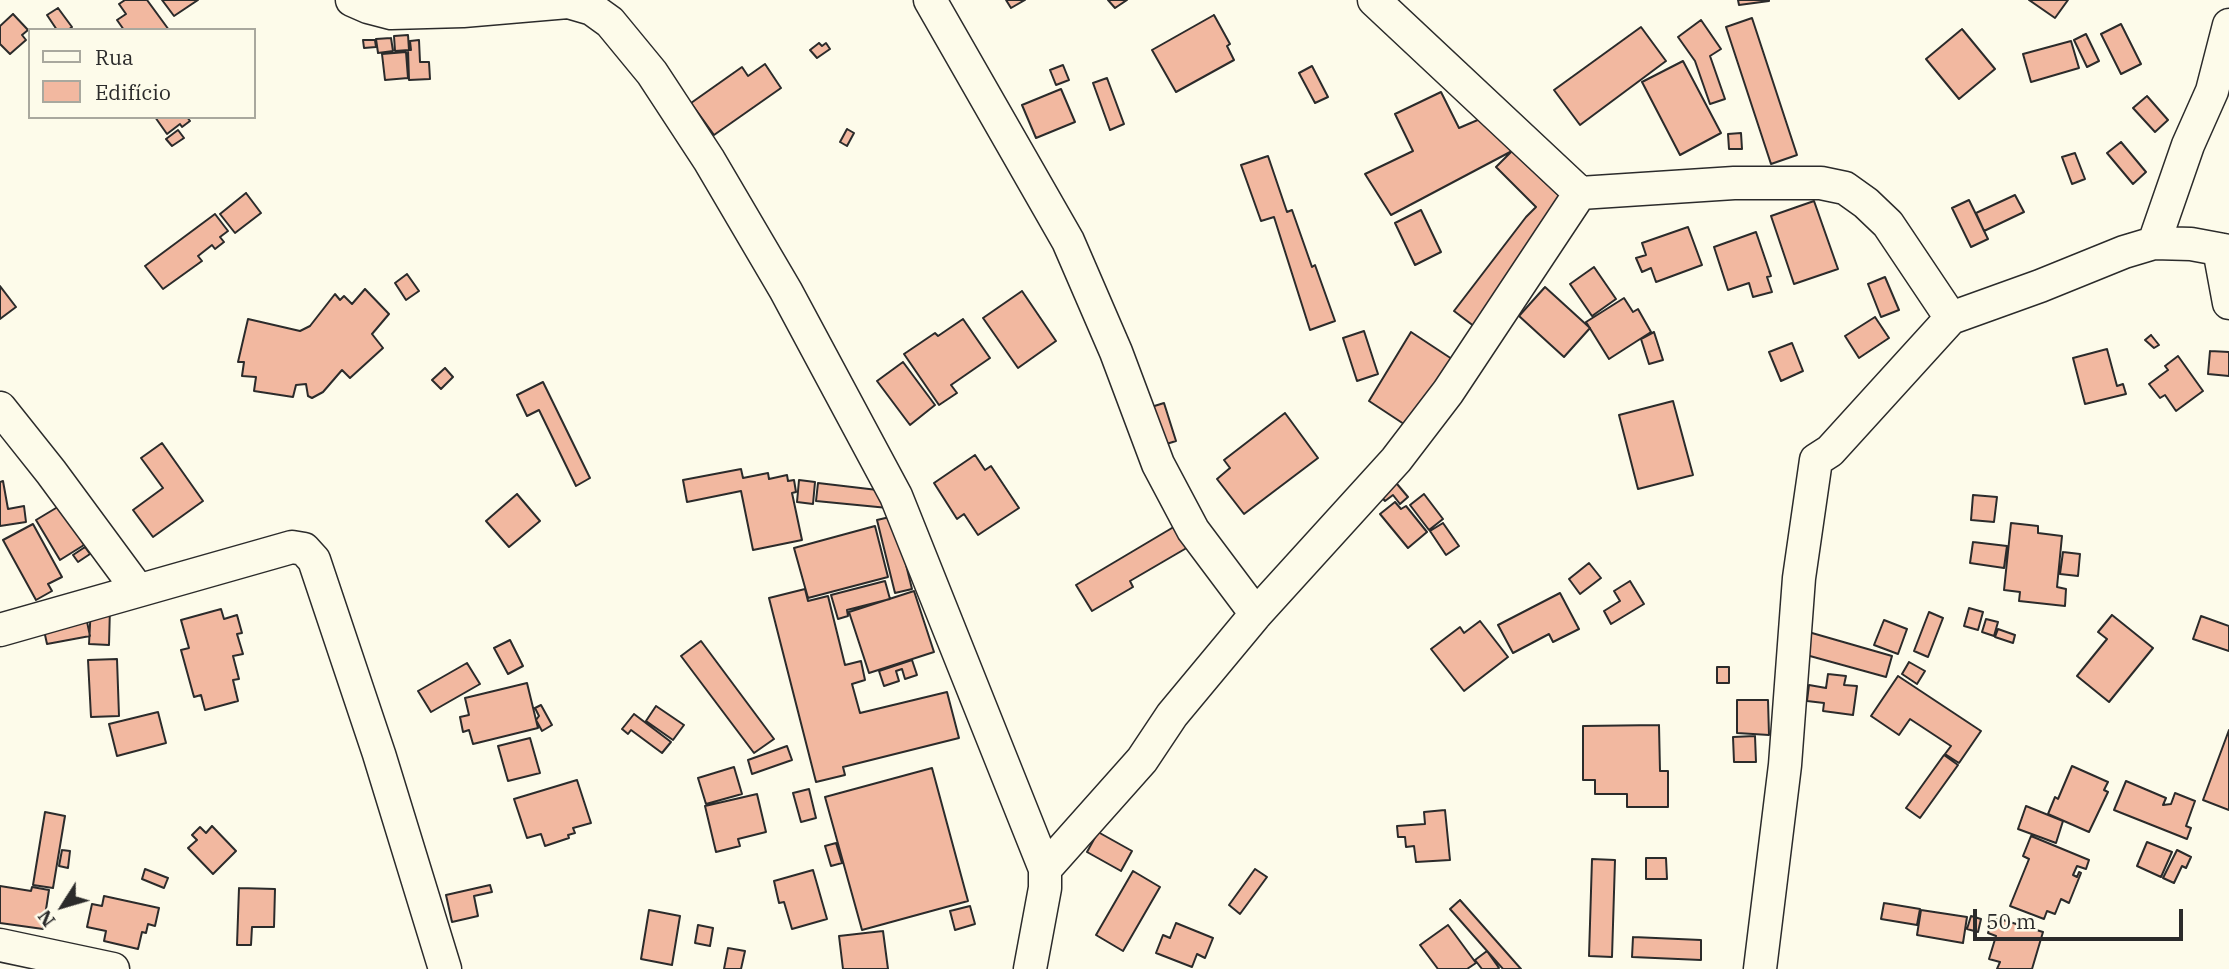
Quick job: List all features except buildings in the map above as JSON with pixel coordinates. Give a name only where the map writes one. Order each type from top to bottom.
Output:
[{"type":"street","points":[[352,0],[391,13],[463,11],[568,1],[592,9],[610,22],[652,73],[709,160],[841,389],[896,496],[1045,869],[1045,888],[1030,969]]},
{"type":"street","points":[[930,0],[1068,241],[1116,352],[1158,464],[1193,530],[1256,614]]},
{"type":"street","points":[[1374,0],[1580,193],[1734,183],[1821,183],[1845,188],[1888,224],[1951,318]]},
{"type":"street","points":[[2154,243],[2188,145],[2212,90],[2229,25]]},
{"type":"street","points":[[1045,869],[1142,760],[1172,715],[1256,614],[1396,460],[1448,392],[1580,193]]},
{"type":"street","points":[[1760,969],[1784,765],[1799,578],[1816,460],[1830,451],[1951,318],[2124,252],[2154,243],[2191,244],[2224,250],[2229,303]]},
{"type":"street","points":[[0,408],[59,482],[138,590]]},
{"type":"street","points":[[0,630],[292,547],[304,549],[314,560],[379,754],[445,969]]},
{"type":"street","points":[[0,945],[113,969]]}]
